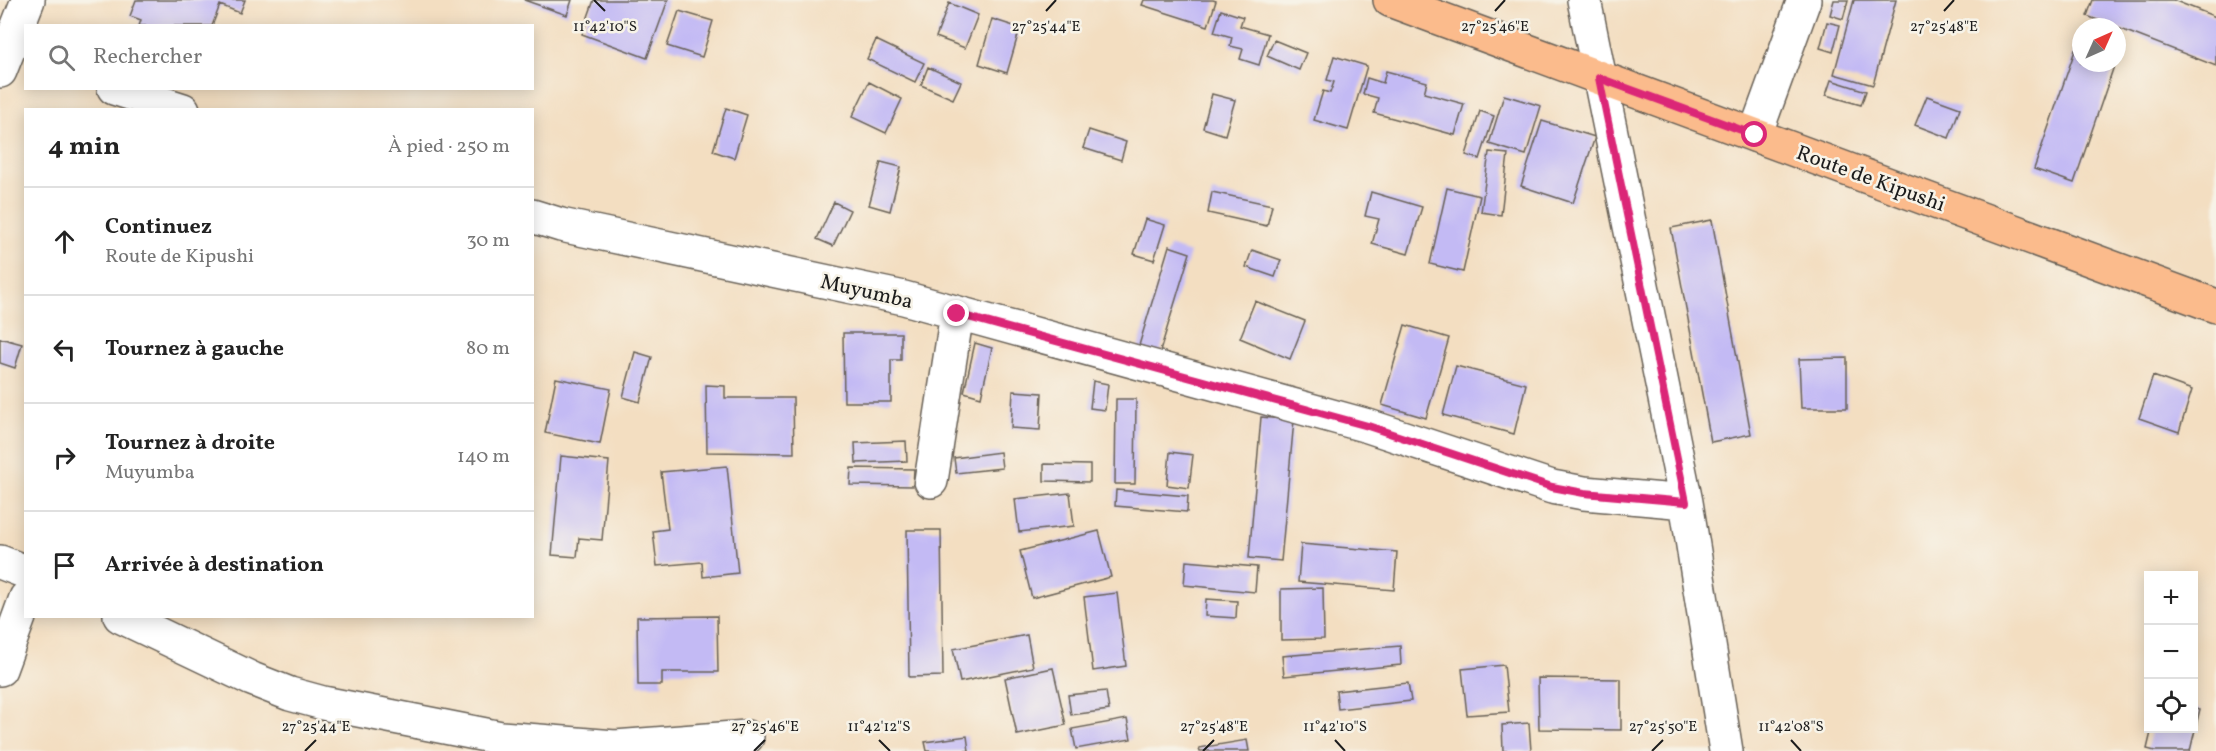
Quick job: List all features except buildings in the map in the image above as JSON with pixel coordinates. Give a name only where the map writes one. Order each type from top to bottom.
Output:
[{"type":"main road","name":"Route de Kipushi","points":[[1390,0],[2216,306]]},
{"type":"street","points":[[8,60],[28,0]]},
{"type":"street","points":[[1584,0],[1686,502],[1726,751]]},
{"type":"street","points":[[1755,135],[1804,0]]},
{"type":"street","points":[[120,90],[177,108]]},
{"type":"street","name":"Muyumba","points":[[534,217],[572,227],[904,298],[1368,426],[1552,487],[1584,493],[1686,502]]},
{"type":"street","points":[[931,481],[957,314]]},
{"type":"street","points":[[0,562],[24,571]]},
{"type":"street","points":[[0,669],[24,603]]},
{"type":"street","points":[[124,618],[252,679],[290,694],[502,745],[615,747],[747,737]]},
{"type":"route","points":[[957,314],[1368,426],[1552,487],[1584,493],[1686,502],[1599,78],[1755,135]]}]
